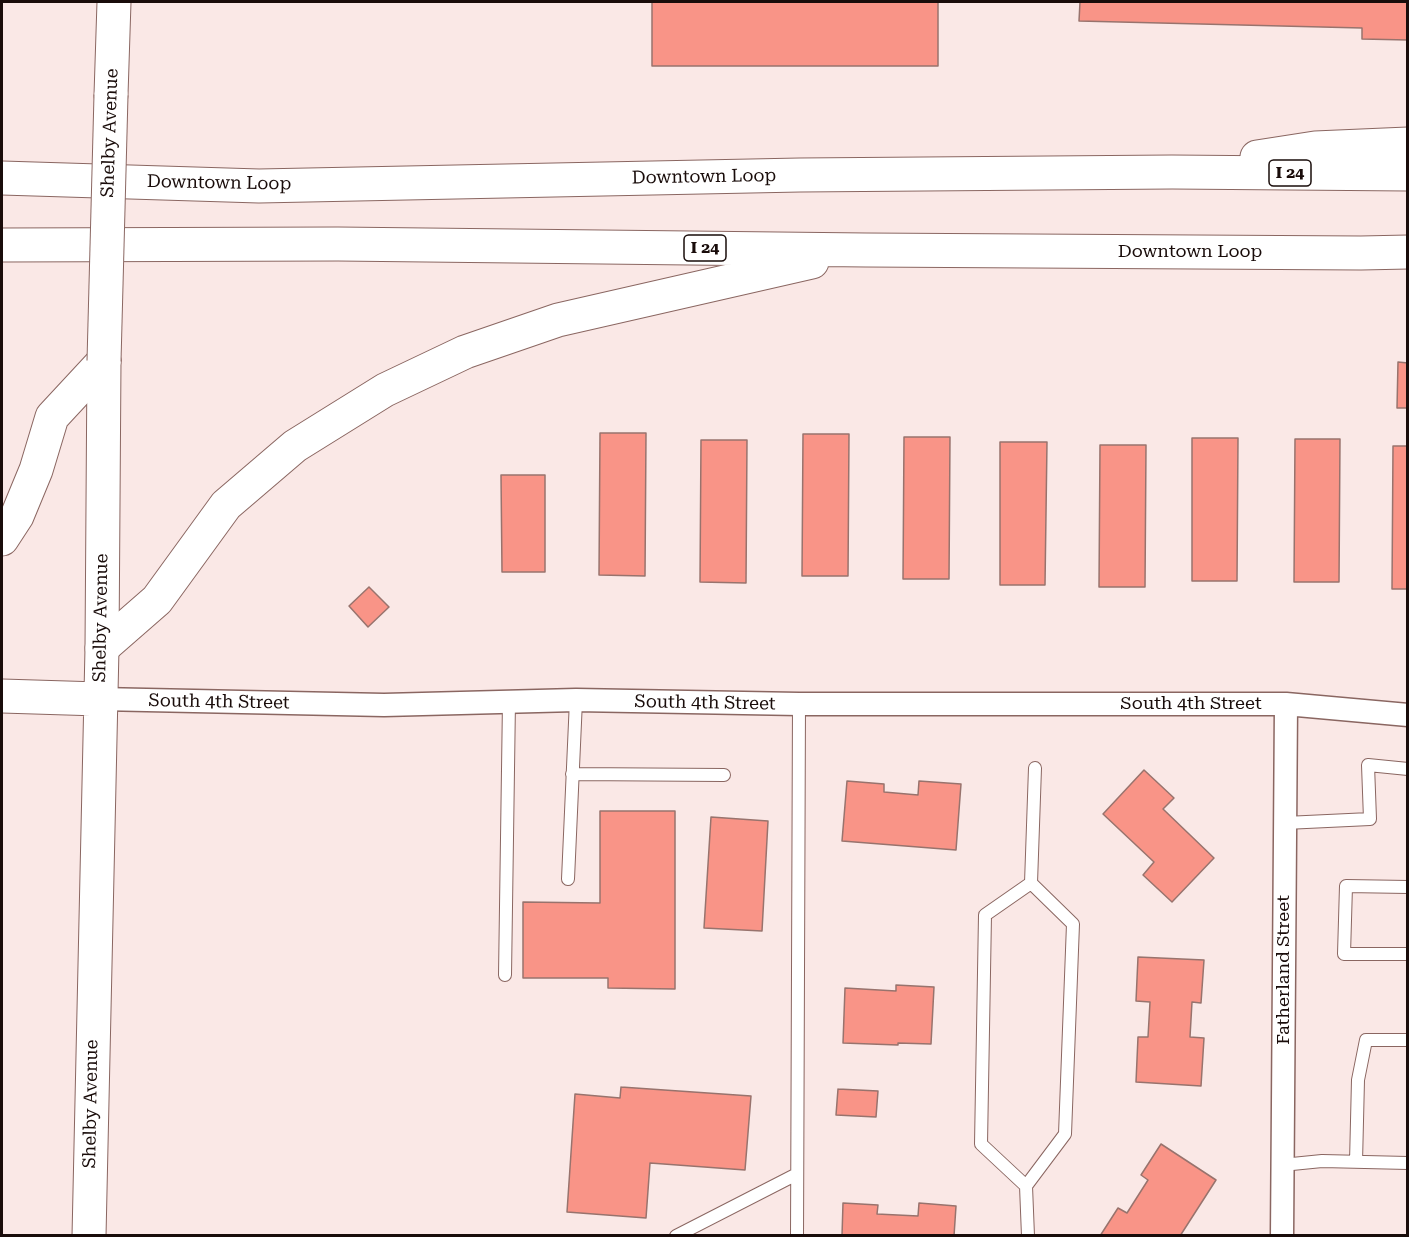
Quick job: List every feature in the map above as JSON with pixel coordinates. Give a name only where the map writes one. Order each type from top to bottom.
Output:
[{"type":"main road","name":"Shelby Avenue","points":[[88,1236],[102,648],[104,361],[114,2]]},
{"type":"main road","points":[[1172,172],[1315,148],[1407,144]]},
{"type":"main road","name":"Downtown Loop","points":[[2,178],[259,186],[800,175],[1172,172],[1407,174]]},
{"type":"main road","name":"Downtown Loop","points":[[2,246],[338,244],[1407,252]]},
{"type":"main road","points":[[102,648],[157,600],[226,505],[295,446],[385,390],[465,352],[558,320],[866,249]]},
{"type":"main road","points":[[2,539],[17,516],[36,470],[52,417],[104,361]]},
{"type":"main road","name":"South 4th Street","points":[[2,696],[99,699]]},
{"type":"street","name":"South 4th Street","points":[[99,699],[384,705],[576,700],[799,704],[1286,704],[1407,715]]},
{"type":"street","name":"Fatherland Street","points":[[1282,1236],[1286,704]]},
{"type":"lane","points":[[568,879],[576,700]]},
{"type":"lane","points":[[505,975],[509,701]]},
{"type":"lane","points":[[797,1236],[799,704]]},
{"type":"lane","points":[[1285,823],[1370,819],[1368,765],[1407,770]]},
{"type":"lane","points":[[1028,1236],[1026,1186],[1065,1134],[1073,924],[1032,883],[1035,768]]},
{"type":"lane","points":[[572,774],[724,775]]},
{"type":"lane","points":[[1026,1186],[981,1143],[985,915],[1032,883]]},
{"type":"lane","points":[[1407,887],[1347,886],[1344,954],[1407,954]]},
{"type":"lane","points":[[1356,1162],[1358,1080],[1366,1040],[1407,1040]]},
{"type":"lane","points":[[1282,1165],[1322,1161],[1407,1163]]},
{"type":"lane","points":[[676,1236],[797,1174]]},
{"type":"building","points":[[652,2],[938,2],[938,66],[652,66]]},
{"type":"building","points":[[1080,2],[1408,2],[1408,40],[1362,39],[1362,28],[1079,21]]},
{"type":"building","points":[[1398,362],[1408,363],[1408,408],[1397,408]]},
{"type":"building","points":[[600,433],[646,433],[645,576],[599,575]]},
{"type":"building","points":[[803,434],[849,434],[848,576],[802,576]]},
{"type":"building","points":[[904,437],[950,437],[949,579],[903,579]]},
{"type":"building","points":[[1192,438],[1238,438],[1237,581],[1192,581]]},
{"type":"building","points":[[1295,439],[1340,439],[1339,582],[1294,582]]},
{"type":"building","points":[[701,440],[747,440],[746,583],[700,582]]},
{"type":"building","points":[[1000,442],[1047,442],[1045,585],[1000,585]]},
{"type":"building","points":[[1100,445],[1146,445],[1145,587],[1099,587]]},
{"type":"building","points":[[1393,446],[1408,446],[1408,589],[1392,589]]},
{"type":"building","points":[[501,475],[545,475],[545,572],[502,572]]},
{"type":"building","points":[[369,587],[389,607],[368,627],[349,606]]},
{"type":"building","points":[[1144,770],[1174,798],[1163,809],[1214,858],[1172,902],[1143,875],[1154,862],[1103,814]]},
{"type":"building","points":[[847,781],[884,784],[884,792],[918,795],[919,781],[961,784],[956,850],[842,841]]},
{"type":"building","points":[[600,811],[675,811],[675,989],[608,988],[608,978],[523,978],[523,902],[600,903]]},
{"type":"building","points":[[711,817],[768,821],[762,931],[704,928]]},
{"type":"building","points":[[1138,957],[1204,960],[1201,1003],[1192,1002],[1190,1037],[1204,1038],[1201,1086],[1136,1082],[1138,1037],[1148,1037],[1150,1002],[1136,1001]]},
{"type":"building","points":[[896,985],[934,987],[931,1044],[843,1043],[845,988],[896,991]]},
{"type":"building","points":[[621,1087],[751,1096],[745,1170],[650,1163],[646,1218],[567,1212],[575,1094],[620,1098]]},
{"type":"building","points":[[838,1089],[878,1091],[876,1117],[836,1115]]},
{"type":"building","points":[[1161,1144],[1216,1180],[1180,1236],[1100,1236],[1118,1208],[1127,1213],[1148,1180],[1141,1175]]},
{"type":"building","points":[[843,1203],[878,1205],[877,1214],[918,1216],[919,1203],[956,1206],[954,1236],[842,1236]]}]
